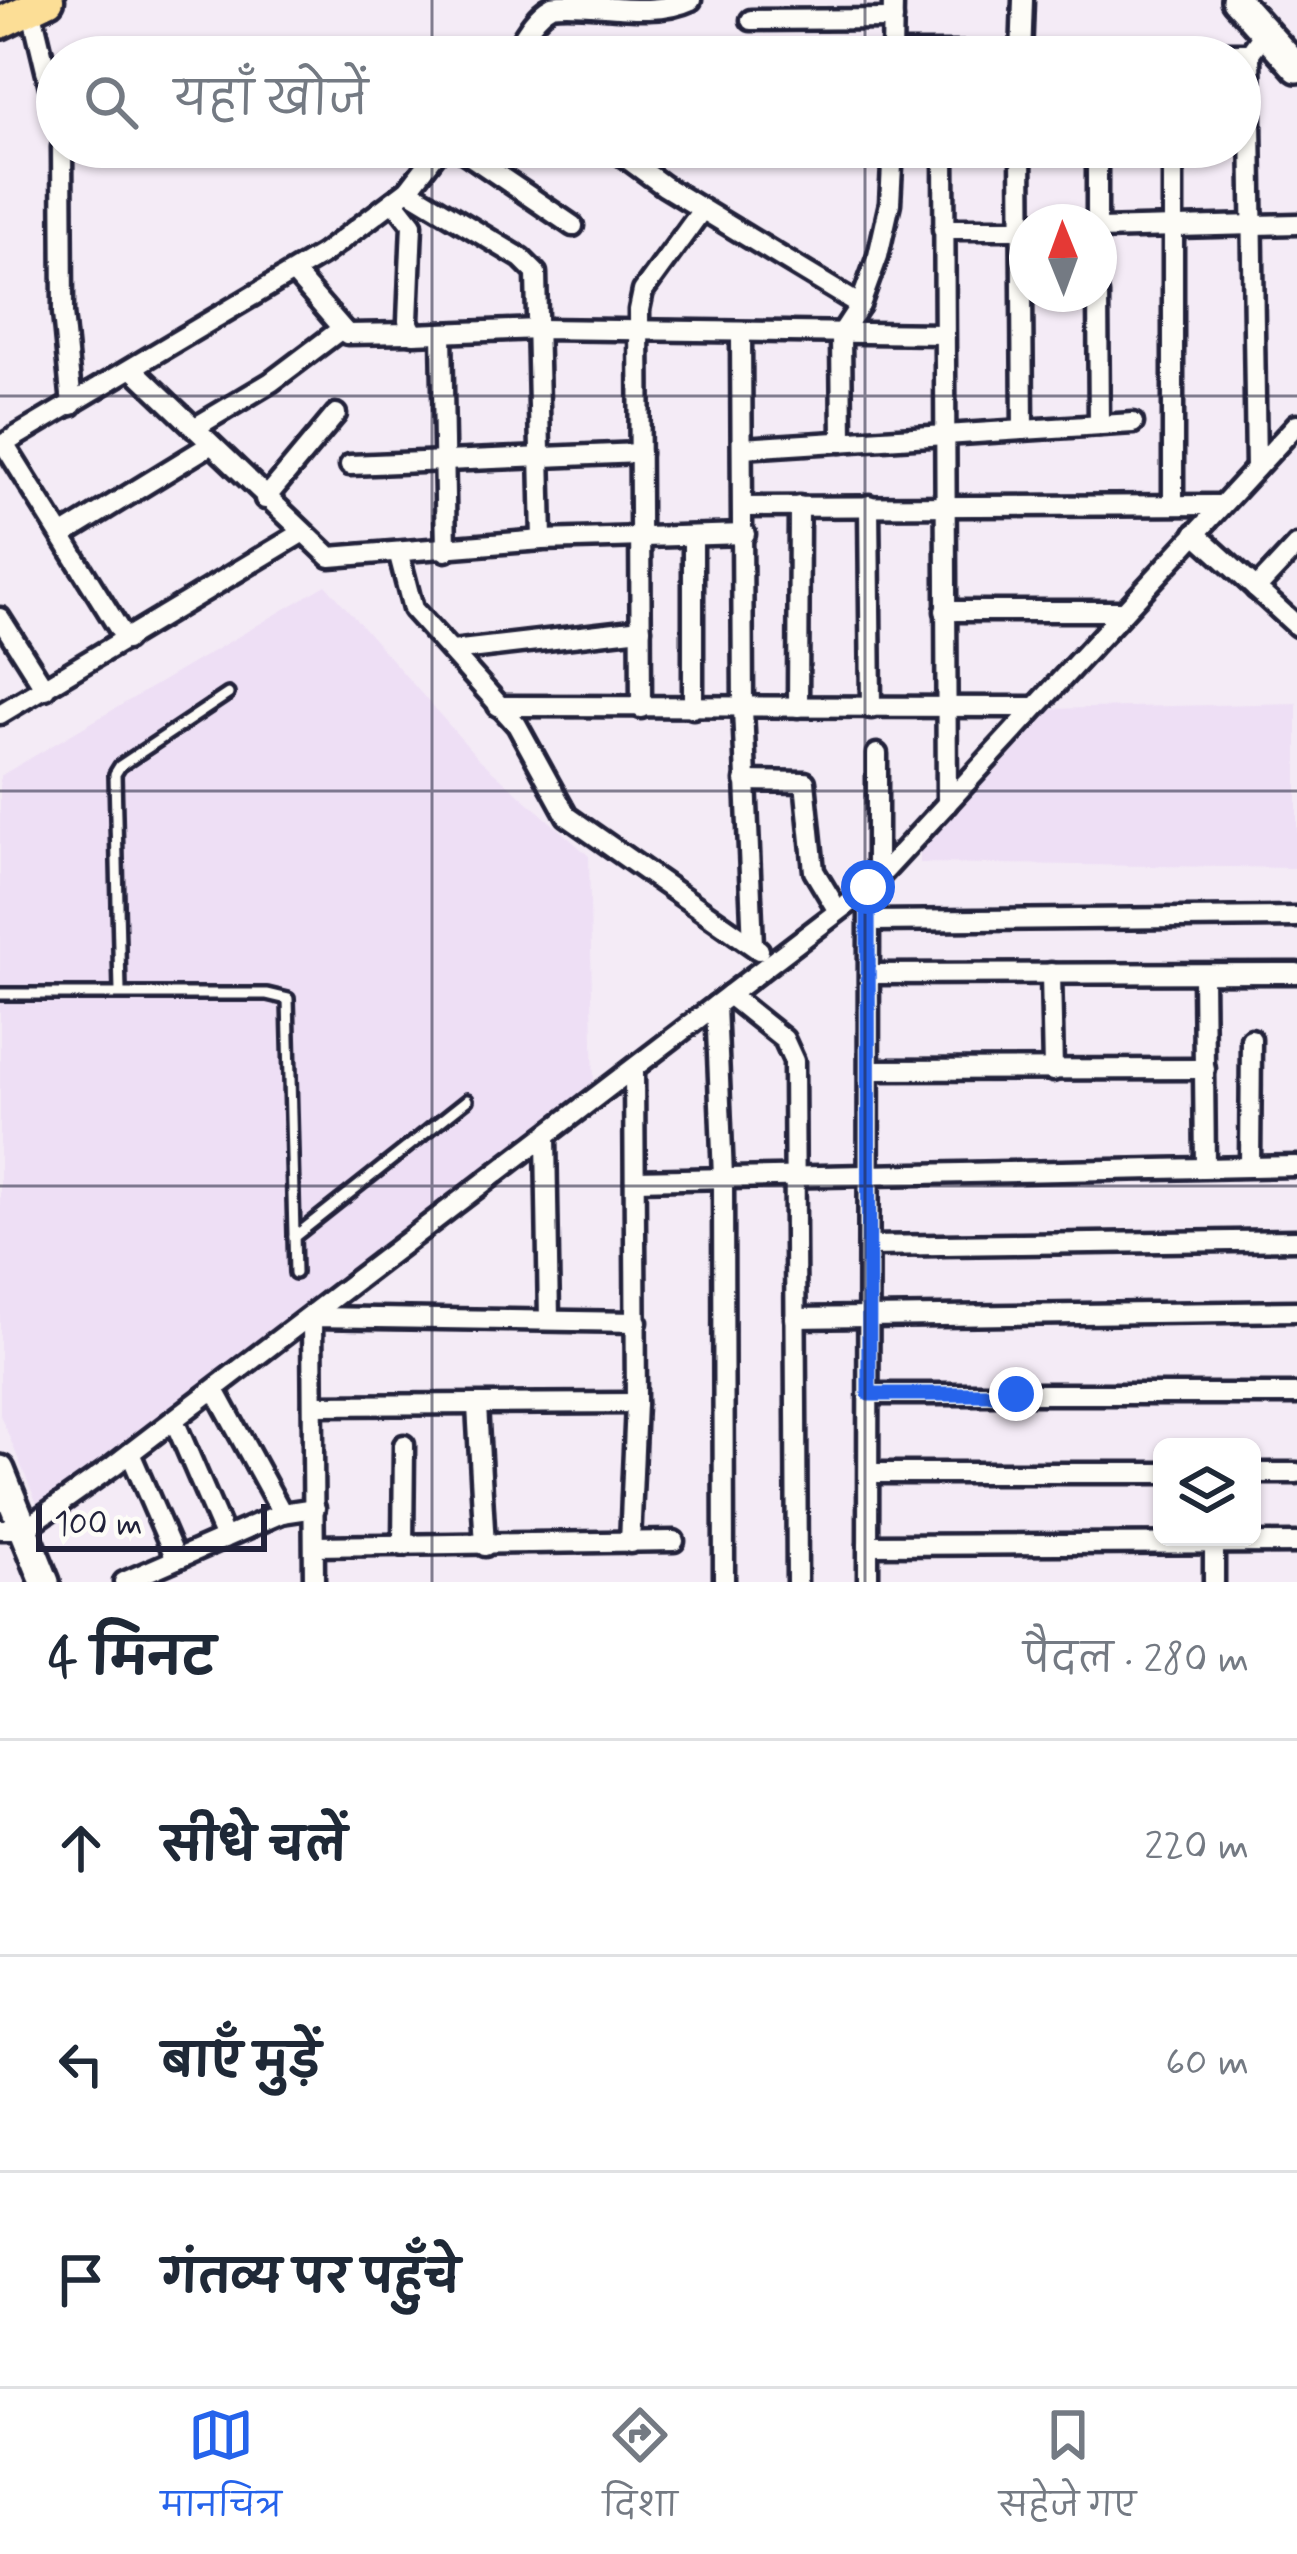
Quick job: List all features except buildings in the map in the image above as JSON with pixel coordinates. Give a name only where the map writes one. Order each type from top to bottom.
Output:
[{"type":"main road","points":[[0,23],[23,3]]},
{"type":"street","points":[[525,36],[546,5],[667,8],[691,0]]},
{"type":"street","points":[[1022,36],[1023,0]]},
{"type":"street","points":[[1236,0],[1254,36]]},
{"type":"street","points":[[23,3],[36,46]]},
{"type":"street","points":[[751,20],[784,10],[893,9]]},
{"type":"street","points":[[1261,46],[1297,68]]},
{"type":"street","points":[[62,168],[63,313],[72,405]]},
{"type":"street","points":[[126,640],[2,445],[294,272],[401,196],[424,168]]},
{"type":"street","points":[[488,168],[573,226]]},
{"type":"street","points":[[641,168],[860,305]]},
{"type":"street","points":[[842,442],[841,334],[860,305],[885,232],[891,168]]},
{"type":"street","points":[[944,168],[947,804]]},
{"type":"street","points":[[1023,168],[1023,204]]},
{"type":"street","points":[[1097,168],[1097,204]]},
{"type":"street","points":[[1173,168],[1173,503]]},
{"type":"street","points":[[1255,168],[1256,468]]},
{"type":"street","points":[[401,196],[530,264],[538,282],[542,540]]},
{"type":"street","points":[[401,196],[412,224],[411,333]]},
{"type":"street","points":[[641,708],[643,291],[702,210]]},
{"type":"street","points":[[1117,226],[1297,224]]},
{"type":"street","points":[[944,229],[1009,229]]},
{"type":"street","points":[[294,272],[340,330],[355,336],[538,329],[944,334]]},
{"type":"street","points":[[1023,430],[1024,312]]},
{"type":"street","points":[[1098,312],[1099,425]]},
{"type":"street","points":[[194,428],[271,382],[340,330]]},
{"type":"street","points":[[442,333],[446,550]]},
{"type":"street","points":[[741,334],[743,708],[753,945]]},
{"type":"street","points":[[134,370],[300,534],[336,559],[542,540],[745,534]]},
{"type":"street","points":[[265,499],[336,414]]},
{"type":"street","points":[[743,448],[1133,423]]},
{"type":"street","points":[[12,1529],[130,1453],[312,1317],[873,884],[1297,424]]},
{"type":"street","points":[[63,535],[210,445]]},
{"type":"street","points":[[350,465],[640,452]]},
{"type":"street","points":[[869,505],[871,707]]},
{"type":"street","points":[[744,507],[1218,505]]},
{"type":"street","points":[[798,707],[799,506]]},
{"type":"street","points":[[1195,533],[1297,626]]},
{"type":"street","points":[[0,714],[300,534]]},
{"type":"street","points":[[693,536],[693,708]]},
{"type":"street","points":[[1256,589],[1297,545]]},
{"type":"street","points":[[399,555],[412,609],[520,730],[566,815],[773,960]]},
{"type":"street","points":[[945,611],[1124,610]]},
{"type":"street","points":[[0,618],[44,689]]},
{"type":"street","points":[[452,651],[640,629]]},
{"type":"street","points":[[498,706],[1035,707]]},
{"type":"street","points":[[868,1582],[870,974],[877,754]]},
{"type":"street","points":[[746,781],[805,782],[814,872],[838,911]]},
{"type":"street","points":[[871,921],[1297,917]]},
{"type":"street","points":[[1052,973],[1053,1071]]},
{"type":"street","points":[[870,974],[1297,973]]},
{"type":"street","points":[[1203,974],[1205,1165]]},
{"type":"street","points":[[723,1000],[790,1050],[795,1073],[796,1582]]},
{"type":"street","points":[[723,1000],[724,1582]]},
{"type":"street","points":[[1250,1166],[1251,1039]]},
{"type":"street","points":[[630,1543],[637,1322],[634,1069]]},
{"type":"street","points":[[871,1070],[1205,1069]]},
{"type":"street","points":[[546,1137],[549,1320]]},
{"type":"street","points":[[635,1180],[871,1171],[1297,1166]]},
{"type":"street","points":[[870,1246],[1297,1240]]},
{"type":"street","points":[[794,1318],[870,1313],[1297,1311]]},
{"type":"street","points":[[312,1317],[637,1322]]},
{"type":"street","points":[[312,1317],[314,1582]]},
{"type":"street","points":[[214,1390],[282,1513]]},
{"type":"street","points":[[869,1394],[1297,1394]]},
{"type":"street","points":[[313,1405],[636,1402]]},
{"type":"street","points":[[477,1406],[485,1546]]},
{"type":"street","points":[[174,1420],[225,1538]]},
{"type":"street","points":[[403,1546],[404,1445]]},
{"type":"street","points":[[130,1453],[176,1559]]},
{"type":"street","points":[[0,1470],[12,1529],[45,1582]]},
{"type":"street","points":[[869,1473],[1153,1473]]},
{"type":"street","points":[[1261,1473],[1297,1473]]},
{"type":"street","points":[[124,1582],[282,1513],[315,1508]]},
{"type":"street","points":[[316,1546],[674,1541]]},
{"type":"street","points":[[1261,1543],[1297,1543]]},
{"type":"street","points":[[868,1545],[1153,1544]]},
{"type":"street","points":[[1214,1546],[1214,1582]]},
{"type":"lane","points":[[120,992],[116,774],[120,766],[228,694]]},
{"type":"lane","points":[[0,994],[267,994],[288,999],[295,1274]]},
{"type":"lane","points":[[294,1237],[467,1100]]},
{"type":"shaded area","points":[[326,585],[478,758],[589,856],[594,1088],[41,1513],[0,1415],[0,776]]},
{"type":"shaded area","points":[[1297,703],[1297,868],[920,863],[920,846],[1047,709]]},
{"type":"route","points":[[868,887],[869,1394],[1016,1394]]}]
